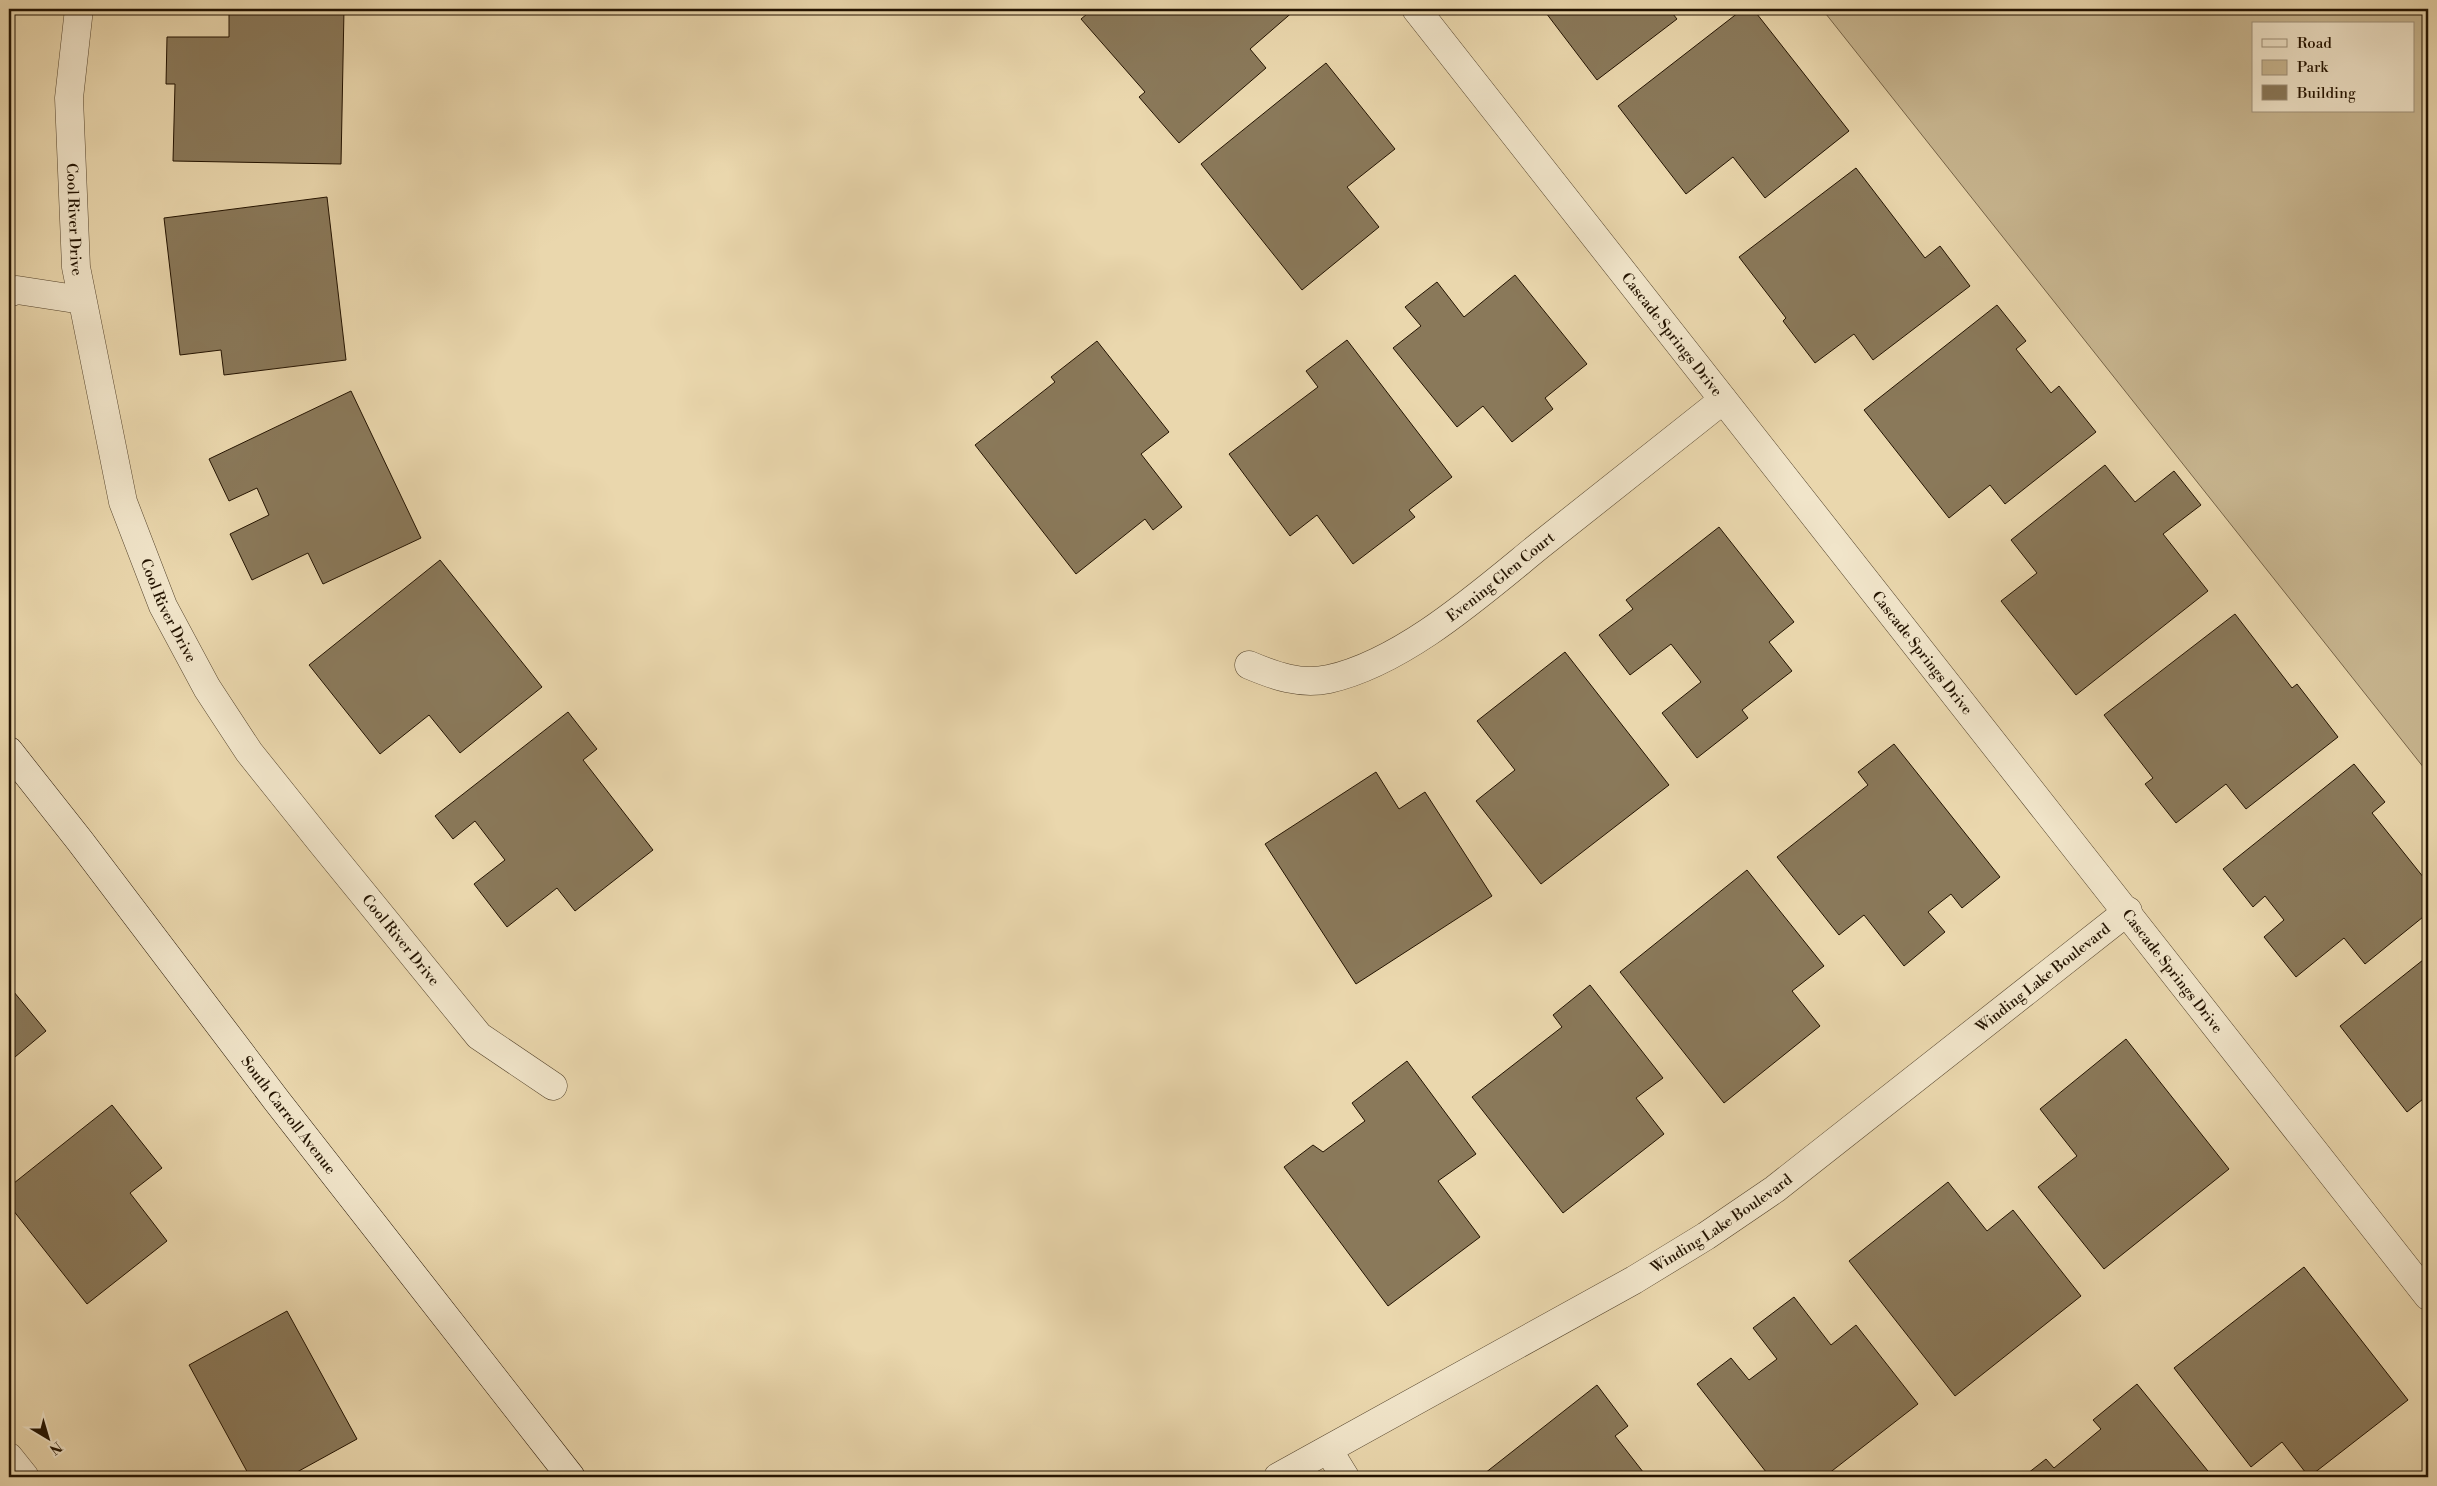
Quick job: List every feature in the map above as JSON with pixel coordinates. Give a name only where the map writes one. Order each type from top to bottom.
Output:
[{"type":"street","name":"Cool River Drive","points":[[79,9],[69,98],[76,267],[123,502],[163,606],[207,688],[249,752],[479,1036],[553,1086]]},
{"type":"street","name":"Cascade Springs Drive","points":[[1416,9],[2128,911],[2428,1296]]},
{"type":"street","points":[[9,293],[17,290],[82,300]]},
{"type":"street","name":"Evening Glen Court","points":[[1249,665],[1273,676],[1300,682],[1329,679],[1357,669],[1408,646],[1475,597],[1723,400]]},
{"type":"street","name":"South Carroll Avenue","points":[[9,751],[80,841],[277,1101],[571,1477]]},
{"type":"street","name":"Winding Lake Boulevard","points":[[1278,1477],[1634,1280],[1706,1236],[1775,1189],[2128,911]]},
{"type":"street","points":[[1329,1450],[1345,1477]]},
{"type":"street","points":[[9,1457],[25,1477]]},
{"type":"green space","points":[[1822,9],[2428,9],[2428,773]]},
{"type":"building","points":[[229,9],[344,9],[341,164],[173,161],[175,84],[166,84],[167,37],[229,37]]},
{"type":"building","points":[[1093,9],[1295,10],[1250,49],[1266,68],[1179,143],[1139,97],[1145,92],[1081,19]]},
{"type":"building","points":[[1543,9],[1669,9],[1677,19],[1597,80]]},
{"type":"building","points":[[1743,9],[1753,9],[1849,131],[1765,198],[1733,157],[1686,194],[1618,106]]},
{"type":"building","points":[[1326,63],[1395,149],[1347,187],[1379,227],[1302,290],[1201,164]]},
{"type":"building","points":[[1856,168],[1925,258],[1940,246],[1970,286],[1873,360],[1854,334],[1815,363],[1783,321],[1786,318],[1739,257]]},
{"type":"building","points":[[327,197],[346,360],[224,375],[221,350],[180,355],[164,218]]},
{"type":"building","points":[[1515,275],[1587,364],[1545,398],[1553,409],[1512,442],[1483,406],[1457,427],[1393,348],[1421,326],[1405,307],[1437,282],[1464,317]]},
{"type":"building","points":[[1997,305],[2026,341],[2016,349],[2051,393],[2059,386],[2096,432],[2005,504],[1990,485],[1949,518],[1864,410]]},
{"type":"building","points":[[1347,340],[1452,477],[1409,510],[1415,517],[1353,564],[1317,515],[1290,536],[1229,454],[1318,387],[1306,371]]},
{"type":"building","points":[[1097,341],[1169,432],[1141,454],[1182,507],[1153,530],[1145,519],[1076,574],[975,445],[1055,382],[1051,377]]},
{"type":"building","points":[[351,391],[421,538],[323,584],[308,553],[252,580],[230,534],[269,515],[257,488],[229,501],[209,459]]},
{"type":"building","points":[[2105,465],[2135,502],[2174,471],[2201,505],[2163,534],[2208,591],[2076,695],[2001,601],[2037,573],[2011,540]]},
{"type":"building","points":[[1719,527],[1794,622],[1769,642],[1792,671],[1742,710],[1748,718],[1697,758],[1662,713],[1701,682],[1671,644],[1630,675],[1599,635],[1633,609],[1626,600]]},
{"type":"building","points":[[440,560],[542,687],[460,753],[429,715],[380,754],[309,665]]},
{"type":"building","points":[[2235,614],[2292,688],[2297,684],[2338,737],[2246,809],[2226,784],[2176,823],[2145,784],[2153,778],[2104,715]]},
{"type":"building","points":[[1565,652],[1669,785],[1541,884],[1476,801],[1515,770],[1477,721]]},
{"type":"building","points":[[568,712],[597,749],[583,760],[653,850],[575,911],[557,888],[507,927],[474,884],[505,860],[475,821],[453,839],[435,816]]},
{"type":"building","points":[[1894,744],[2000,877],[1962,908],[1951,894],[1928,912],[1945,932],[1904,966],[1864,915],[1839,935],[1777,857],[1868,785],[1858,772]]},
{"type":"building","points":[[2354,764],[2385,802],[2372,813],[2428,883],[2428,913],[2365,964],[2344,938],[2296,977],[2264,937],[2284,920],[2265,896],[2253,907],[2223,869]]},
{"type":"building","points":[[1376,772],[1399,809],[1425,792],[1492,896],[1356,984],[1265,844]]},
{"type":"building","points":[[1747,870],[1824,966],[1792,991],[1820,1026],[1724,1103],[1620,972]]},
{"type":"building","points":[[2428,956],[2428,1095],[2407,1112],[2340,1026]]},
{"type":"building","points":[[1590,985],[1663,1078],[1636,1098],[1664,1134],[1563,1213],[1472,1097],[1562,1027],[1553,1015]]},
{"type":"building","points":[[9,986],[46,1031],[9,1062]]},
{"type":"building","points":[[2126,1039],[2229,1169],[2104,1269],[2038,1187],[2077,1156],[2040,1109]]},
{"type":"building","points":[[1407,1061],[1476,1154],[1438,1181],[1480,1237],[1388,1306],[1284,1167],[1313,1145],[1323,1152],[1365,1121],[1352,1103]]},
{"type":"building","points":[[112,1105],[162,1168],[130,1193],[167,1241],[87,1304],[9,1205],[9,1187]]},
{"type":"building","points":[[1948,1182],[1987,1231],[2013,1210],[2081,1296],[1955,1396],[1849,1261]]},
{"type":"building","points":[[2304,1267],[2408,1400],[2309,1477],[2282,1442],[2251,1467],[2174,1368]]},
{"type":"building","points":[[1794,1297],[1831,1345],[1856,1325],[1918,1404],[1828,1474],[1831,1477],[1770,1477],[1697,1384],[1731,1358],[1749,1380],[1777,1359],[1753,1328]]},
{"type":"building","points":[[287,1311],[357,1439],[288,1477],[250,1477],[189,1365]]},
{"type":"building","points":[[2137,1384],[2212,1476],[2023,1477],[2046,1459],[2054,1468],[2101,1429],[2093,1420]]},
{"type":"building","points":[[1597,1385],[1628,1426],[1615,1436],[1647,1477],[1480,1477]]}]
